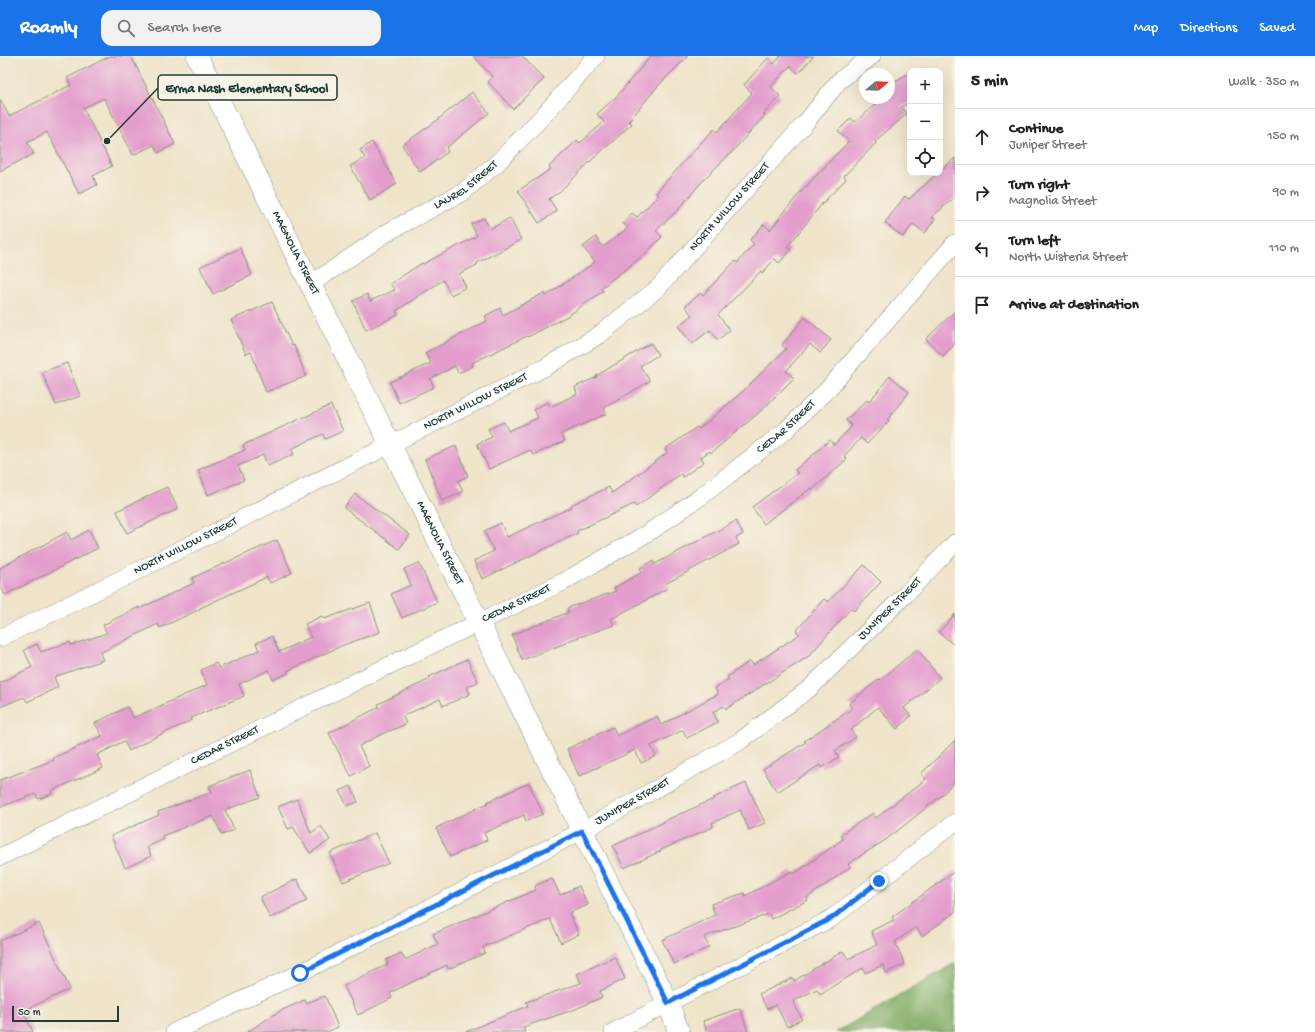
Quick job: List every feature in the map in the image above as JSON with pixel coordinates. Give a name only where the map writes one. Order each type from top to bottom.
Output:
[{"type":"street","name":"MAGNOLIA STREET","points":[[197,56],[668,1003],[679,1032]]},
{"type":"street","name":"NORTH WILLOW STREET","points":[[0,638],[550,364],[599,335],[658,288],[806,122],[839,82],[872,56]]},
{"type":"street","name":"LAUREL STREET","points":[[311,284],[388,232],[463,192],[497,163],[544,116],[588,59]]},
{"type":"street","name":"CEDAR STREET","points":[[0,857],[369,675],[563,582],[651,531],[704,495],[785,431],[828,389],[955,243]]},
{"type":"street","name":"JUNIPER STREET","points":[[174,1032],[300,973],[582,831],[740,741],[810,688],[906,594],[955,543]]},
{"type":"street","points":[[613,1032],[832,918],[955,822]]},
{"type":"green space","points":[[955,963],[955,1032],[836,1032]]},
{"type":"building","points":[[110,56],[131,56],[175,144],[158,153],[154,145],[133,155],[104,98],[83,108],[112,166],[93,176],[97,185],[79,194],[47,132],[27,142],[34,154],[0,171],[0,99],[9,116],[71,85],[67,78]]},
{"type":"building","points":[[473,56],[522,56],[544,79],[513,109],[488,82],[493,77]]},
{"type":"building","points":[[651,56],[688,56],[657,87],[629,121],[632,124],[559,192],[549,199],[557,211],[539,223],[518,191],[551,169],[549,167],[577,140],[580,143],[604,122],[597,114],[616,97]]},
{"type":"building","points":[[779,56],[814,56],[798,73],[790,66],[771,87],[780,96],[731,153],[706,177],[677,211],[656,231],[662,237],[643,256],[601,288],[603,291],[569,315],[528,337],[527,336],[472,363],[473,366],[458,373],[455,366],[430,379],[434,387],[399,403],[390,382],[431,363],[425,353],[487,321],[485,316],[500,308],[503,315],[544,293],[546,296],[595,262],[583,247],[596,237],[603,247],[628,228],[623,223],[632,213],[637,217],[659,195],[656,193],[687,158],[714,129],[717,132],[752,93],[744,85],[768,58],[774,64],[780,57]]},
{"type":"building","points":[[907,75],[907,104],[901,107],[907,114],[875,141],[876,143],[844,176],[846,179],[822,204],[787,247],[791,250],[779,263],[775,259],[762,273],[761,271],[718,315],[730,330],[718,340],[710,330],[692,344],[678,326],[692,315],[685,306],[701,293],[703,295],[735,261],[737,263],[754,244],[750,240],[764,224],[770,230],[798,195],[849,141],[838,131],[851,118],[855,122],[876,104],[895,104],[895,81]]},
{"type":"building","points":[[472,92],[489,113],[446,148],[448,152],[420,172],[402,145],[435,122]]},
{"type":"building","points":[[372,142],[397,184],[370,200],[350,166],[365,158],[360,150]]},
{"type":"building","points":[[955,158],[955,197],[932,217],[935,219],[925,233],[913,224],[903,237],[885,223],[905,196],[909,199],[935,176],[943,176],[943,168]]},
{"type":"building","points":[[484,218],[490,229],[510,218],[521,240],[459,274],[466,287],[451,295],[443,280],[396,311],[398,315],[366,330],[353,301],[367,294],[370,301],[395,290],[390,284],[422,263],[423,264],[477,236],[471,224]]},
{"type":"building","points":[[240,248],[252,275],[213,294],[200,267]]},
{"type":"building","points":[[272,302],[292,346],[294,345],[306,376],[266,392],[251,352],[246,354],[231,320]]},
{"type":"building","points":[[955,311],[955,344],[943,356],[926,339]]},
{"type":"building","points":[[805,317],[831,340],[820,353],[810,344],[786,371],[794,378],[762,410],[711,453],[710,451],[701,457],[704,462],[683,477],[681,474],[636,507],[634,504],[577,531],[578,533],[482,579],[474,561],[494,551],[484,531],[501,523],[507,537],[572,507],[571,505],[609,487],[612,493],[667,453],[665,449],[697,427],[699,429],[742,392],[786,349],[782,345]]},
{"type":"building","points":[[651,343],[658,355],[640,366],[650,381],[604,408],[606,414],[561,434],[565,441],[533,455],[530,450],[489,469],[477,444],[492,437],[488,429],[504,422],[508,431],[538,418],[534,409],[548,402],[550,407],[577,394],[575,387],[597,377],[596,376]]},
{"type":"building","points":[[67,363],[80,396],[56,405],[42,372]]},
{"type":"building","points":[[890,376],[909,392],[887,420],[889,421],[867,444],[861,438],[844,456],[847,459],[812,490],[811,488],[764,524],[752,507],[798,473],[795,470],[830,440],[834,445],[852,426],[846,420],[867,400],[869,402]]},
{"type":"building","points":[[331,405],[343,431],[325,439],[323,434],[291,449],[294,454],[268,466],[263,455],[238,466],[244,480],[208,495],[198,470],[245,450],[243,445]]},
{"type":"building","points":[[456,446],[468,476],[458,481],[463,492],[442,501],[425,459]]},
{"type":"building","points":[[167,487],[178,509],[127,533],[117,511]]},
{"type":"building","points":[[355,494],[410,535],[399,549],[344,508]]},
{"type":"building","points":[[736,521],[743,534],[736,538],[739,544],[665,584],[668,588],[611,619],[614,625],[565,642],[566,643],[522,660],[512,635],[569,612],[567,608],[616,591],[614,588],[642,572],[640,568],[653,561],[655,564]]},
{"type":"building","points":[[89,530],[98,548],[5,595],[0,585],[0,568],[67,532],[71,540]]},
{"type":"building","points":[[277,540],[292,573],[270,583],[267,577],[160,628],[158,624],[100,653],[103,660],[54,677],[58,687],[27,702],[24,697],[0,707],[0,683],[32,667],[24,650],[37,644],[41,652],[70,642],[71,645],[107,633],[103,625],[139,607],[139,609],[194,583],[192,578]]},
{"type":"building","points":[[419,563],[437,602],[402,618],[391,594],[411,585],[404,569]]},
{"type":"building","points":[[864,565],[881,582],[854,611],[851,608],[809,656],[726,709],[724,706],[713,712],[718,722],[687,738],[683,730],[651,746],[656,756],[641,763],[635,750],[579,776],[567,749],[613,727],[617,736],[657,716],[661,725],[718,694],[715,688],[729,679],[727,677],[750,661],[753,665],[800,634],[796,631],[824,599],[828,602]]},
{"type":"building","points":[[370,603],[380,632],[341,646],[287,671],[288,673],[273,680],[269,670],[239,684],[244,696],[191,718],[192,720],[129,751],[124,741],[97,755],[103,768],[51,791],[52,794],[38,799],[36,794],[0,807],[0,780],[54,760],[53,758],[102,736],[95,723],[127,707],[133,718],[207,685],[201,670],[216,663],[219,668],[259,650],[256,643],[272,636],[279,652],[311,637],[305,624],[322,616],[324,619]]},
{"type":"building","points":[[955,614],[955,646],[939,632]]},
{"type":"building","points":[[917,649],[940,678],[904,708],[911,716],[897,729],[878,707],[851,730],[856,737],[835,751],[839,757],[822,768],[820,765],[777,792],[763,769],[806,742],[804,741],[853,708],[849,704]]},
{"type":"building","points":[[467,659],[478,682],[467,687],[470,694],[443,706],[440,699],[403,716],[406,724],[390,730],[359,746],[369,766],[351,776],[329,733],[379,707],[378,704]]},
{"type":"building","points":[[955,740],[955,781],[941,796],[887,839],[848,864],[850,867],[807,898],[808,900],[771,919],[769,914],[704,937],[709,947],[674,964],[662,940],[715,915],[711,904],[744,893],[745,896],[792,871],[794,874],[843,839],[840,835],[873,813],[876,818],[926,779],[921,774]]},
{"type":"building","points":[[250,770],[260,797],[225,810],[234,830],[222,835],[213,816],[162,836],[164,839],[147,847],[151,856],[125,868],[111,836],[159,815],[158,812],[212,792],[209,786]]},
{"type":"building","points":[[529,783],[543,814],[526,821],[524,815],[484,833],[487,840],[450,857],[436,828]]},
{"type":"building","points":[[746,783],[765,823],[749,830],[740,810],[712,823],[713,827],[624,868],[613,846]]},
{"type":"building","points":[[351,786],[358,802],[347,806],[340,791]]},
{"type":"building","points":[[297,799],[311,833],[321,826],[330,840],[310,853],[293,827],[288,829],[278,807]]},
{"type":"building","points":[[375,833],[389,863],[343,882],[330,853]]},
{"type":"building","points":[[955,871],[955,912],[922,936],[916,927],[895,942],[905,964],[886,973],[883,965],[865,973],[863,968],[820,994],[817,989],[793,1001],[802,1019],[787,1027],[776,1005],[767,1009],[759,994],[793,978],[794,981],[843,951],[848,959],[877,945],[871,931],[894,920],[892,917]]},
{"type":"building","points":[[552,878],[560,895],[579,886],[588,905],[569,913],[579,934],[561,943],[550,919],[483,947],[485,953],[448,969],[447,965],[390,993],[392,998],[358,1015],[344,986],[388,964],[386,960],[401,953],[405,960],[438,944],[433,934],[536,890],[535,886]]},
{"type":"building","points":[[297,879],[307,901],[270,918],[260,897]]},
{"type":"building","points":[[39,923],[70,989],[23,1011],[33,1032],[0,1032],[0,941]]},
{"type":"building","points":[[615,957],[625,979],[600,991],[602,997],[576,1009],[523,1027],[525,1032],[465,1032],[528,1006],[526,1002],[581,983],[577,974]]},
{"type":"building","points":[[325,996],[338,1027],[327,1032],[247,1032],[280,1011],[305,1000],[306,1003]]},
{"type":"building","points":[[740,1008],[748,1032],[707,1032],[703,1021]]},
{"type":"place","name":"Erma Nash Elementary School","points":[[107,141]]},
{"type":"route","points":[[300,973],[582,831],[668,1003],[832,918],[879,881]]}]
